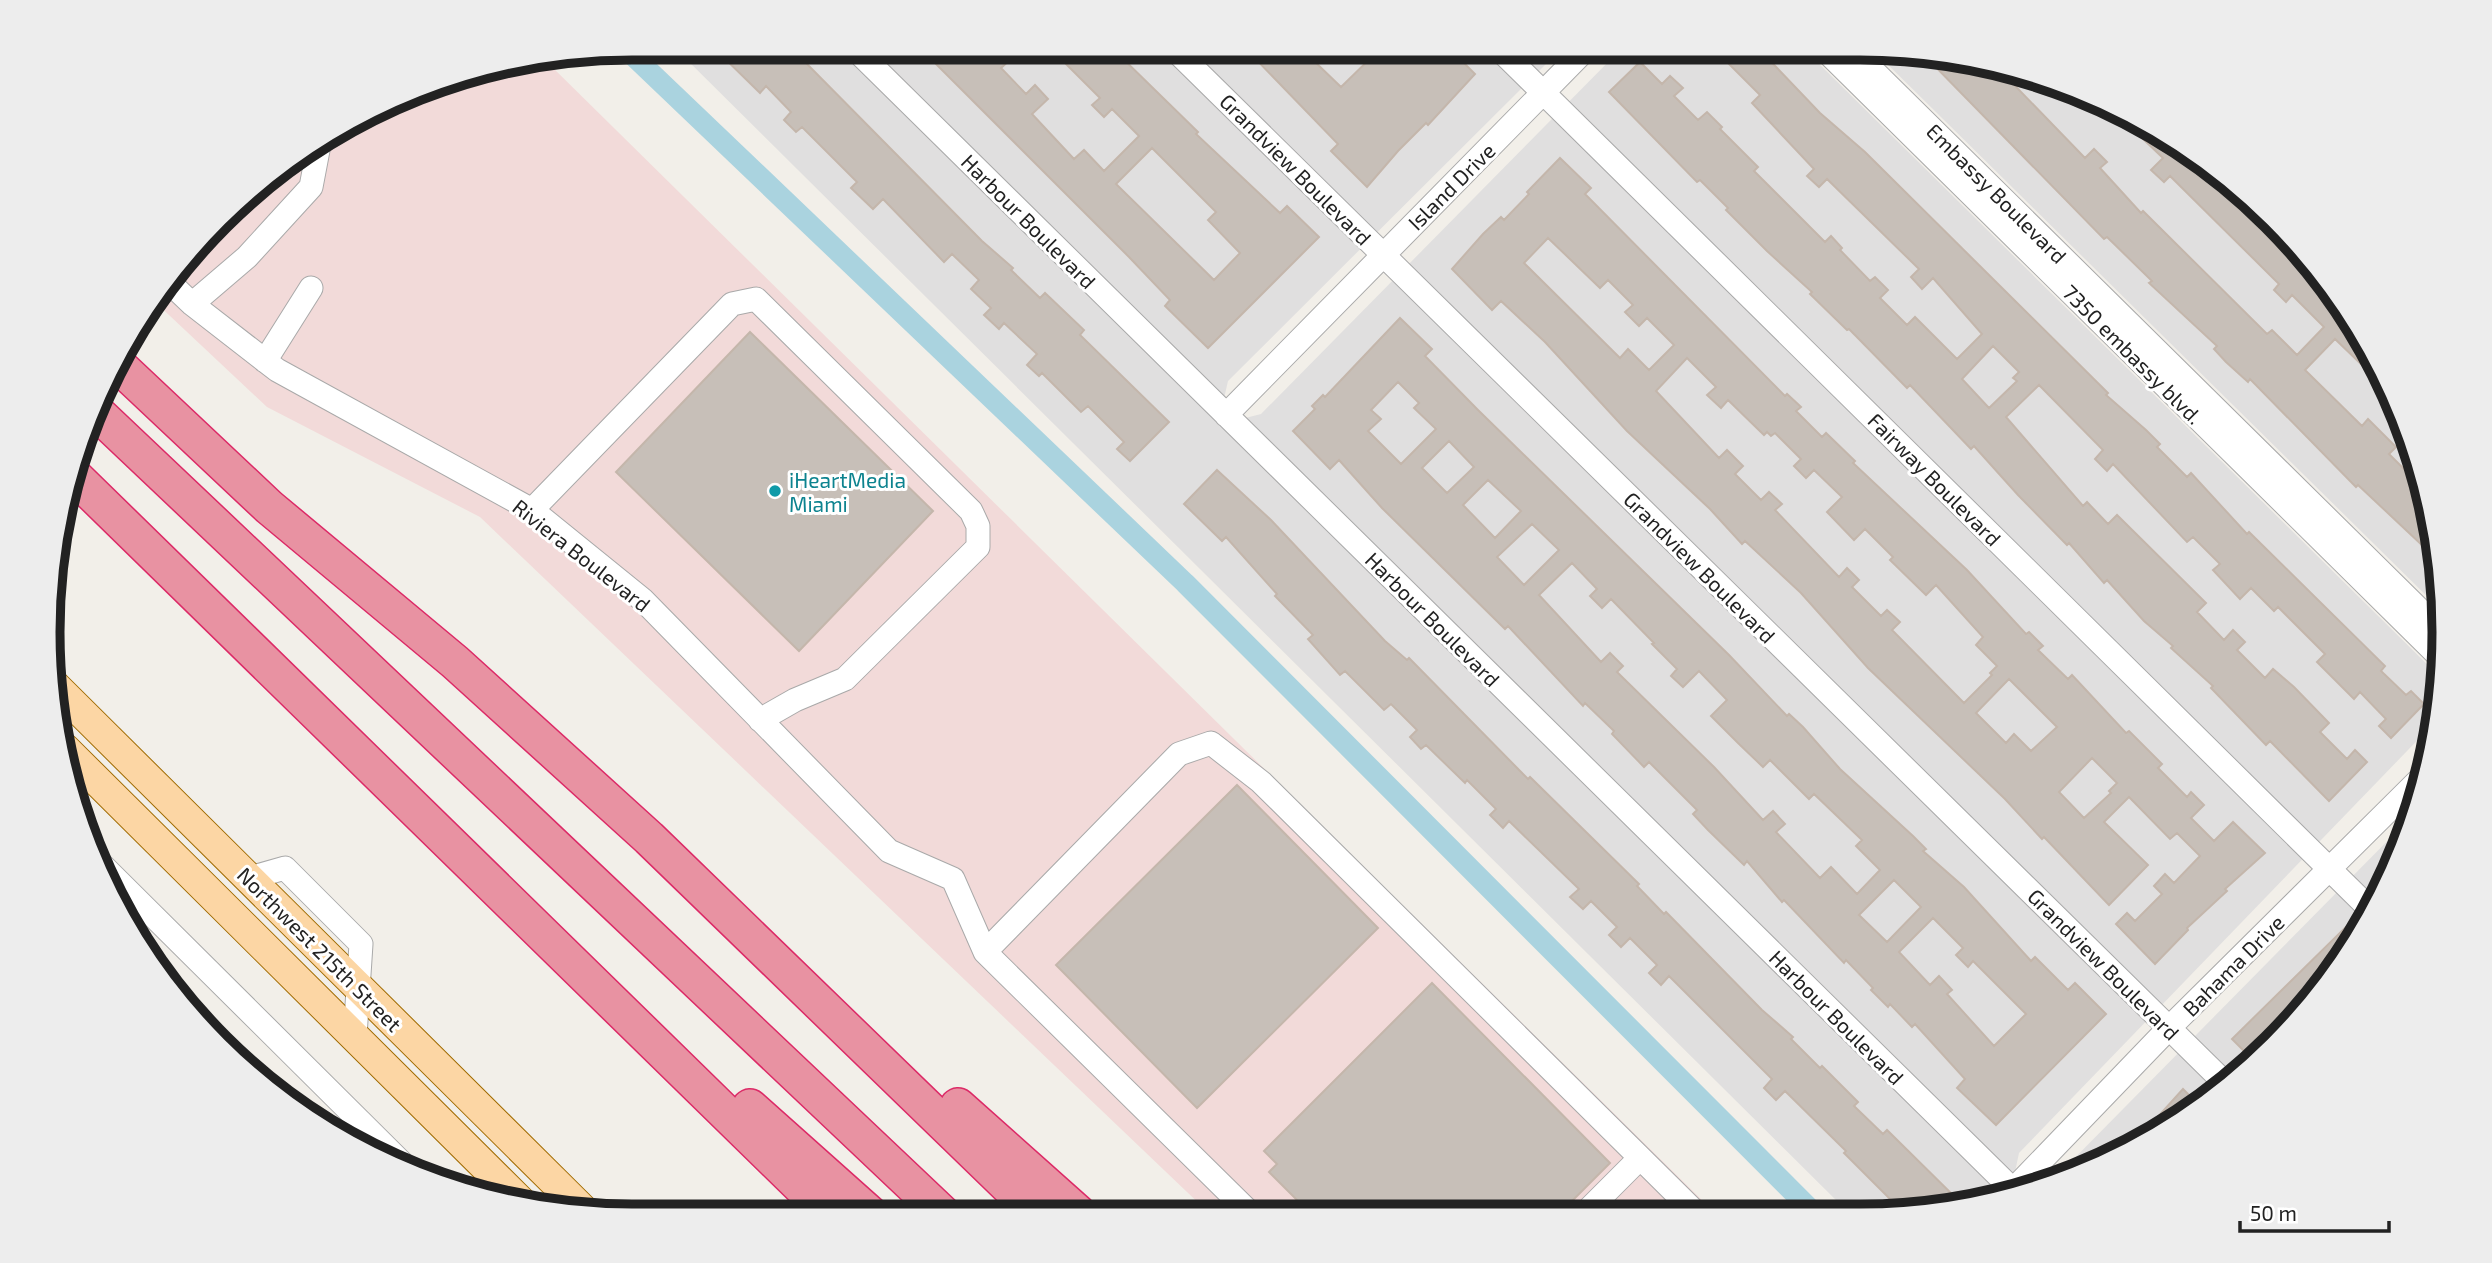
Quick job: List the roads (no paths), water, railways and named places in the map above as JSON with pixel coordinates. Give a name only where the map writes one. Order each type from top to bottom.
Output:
[{"type":"highway","points":[[123,370],[269,507],[455,662],[649,838],[1068,1204]]},
{"type":"highway","points":[[102,417],[933,1204]]},
{"type":"highway","points":[[80,481],[524,919],[819,1204]]},
{"type":"highway","points":[[649,838],[1027,1204]]},
{"type":"highway","points":[[524,919],[718,1079],[859,1204]]},
{"type":"main road","name":"Northwest 215th Street","points":[[63,694],[573,1200]]},
{"type":"main road","name":"Northwest 215th Street","points":[[74,757],[509,1190]]},
{"type":"main road","points":[[174,857],[221,882],[232,884],[250,878]]},
{"type":"street","name":"Harbour Boulevard","points":[[866,60],[2007,1184]]},
{"type":"street","name":"Grandview Boulevard","points":[[1185,60],[2219,1077]]},
{"type":"street","name":"Fairway Boulevard","points":[[1510,60],[2364,902]]},
{"type":"street","name":"Island Drive","points":[[1226,415],[1575,60]]},
{"type":"street","name":"7350 embassy blvd.","points":[[1835,60],[2432,649]]},
{"type":"street","name":"Embassy Boulevard","points":[[1862,60],[2432,622]]},
{"type":"street","points":[[192,304],[247,257],[311,187],[317,154]]},
{"type":"street","name":"Riviera Boulevard","points":[[175,288],[265,361],[532,510],[643,600],[889,851],[953,879],[985,952]]},
{"type":"street","points":[[265,361],[311,288]]},
{"type":"street","points":[[532,510],[732,304],[756,299],[971,510],[978,526],[978,547],[845,679],[795,700],[760,720]]},
{"type":"street","points":[[1241,1204],[985,952],[1179,754],[1211,743],[1261,782],[1687,1204]]},
{"type":"street","name":"Bahama Drive","points":[[2023,1180],[2169,1028],[2410,789]]},
{"type":"street","points":[[116,878],[388,1149]]},
{"type":"street","points":[[355,1036],[360,989]]},
{"type":"street","points":[[1594,1204],[1640,1158]]},
{"type":"waterway","points":[[638,60],[1185,583],[1805,1204]]},
{"type":"place","name":"iHeartMedia Miami","points":[[775,491]]}]
